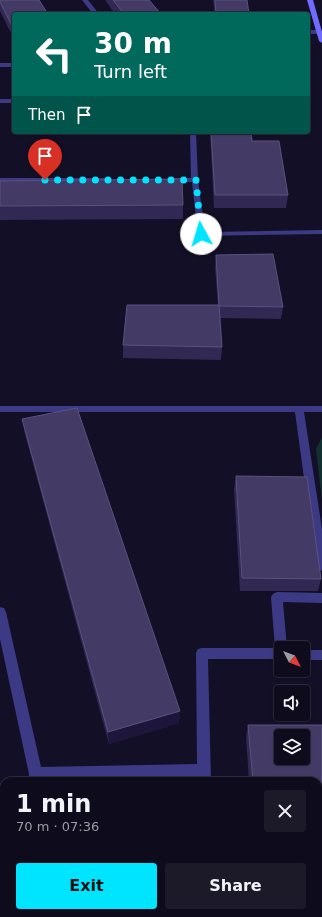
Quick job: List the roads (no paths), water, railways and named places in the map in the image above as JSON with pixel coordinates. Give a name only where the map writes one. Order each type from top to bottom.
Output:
[{"type":"street","points":[[310,0],[322,41]]},
{"type":"lane","points":[[85,0],[94,12]]},
{"type":"lane","points":[[310,32],[319,32]]},
{"type":"lane","points":[[0,65],[12,65]]},
{"type":"lane","points":[[0,101],[12,101]]},
{"type":"lane","points":[[194,134],[196,180],[201,234],[322,232]]},
{"type":"lane","points":[[0,180],[110,180]]},
{"type":"lane","points":[[164,180],[196,180]]},
{"type":"lane","points":[[0,408],[322,409]]},
{"type":"lane","points":[[300,409],[322,566]]},
{"type":"lane","points":[[281,641],[278,597],[322,598]]},
{"type":"lane","points":[[0,612],[35,777],[204,776],[202,653],[274,654]]},
{"type":"lane","points":[[310,654],[322,655]]}]
